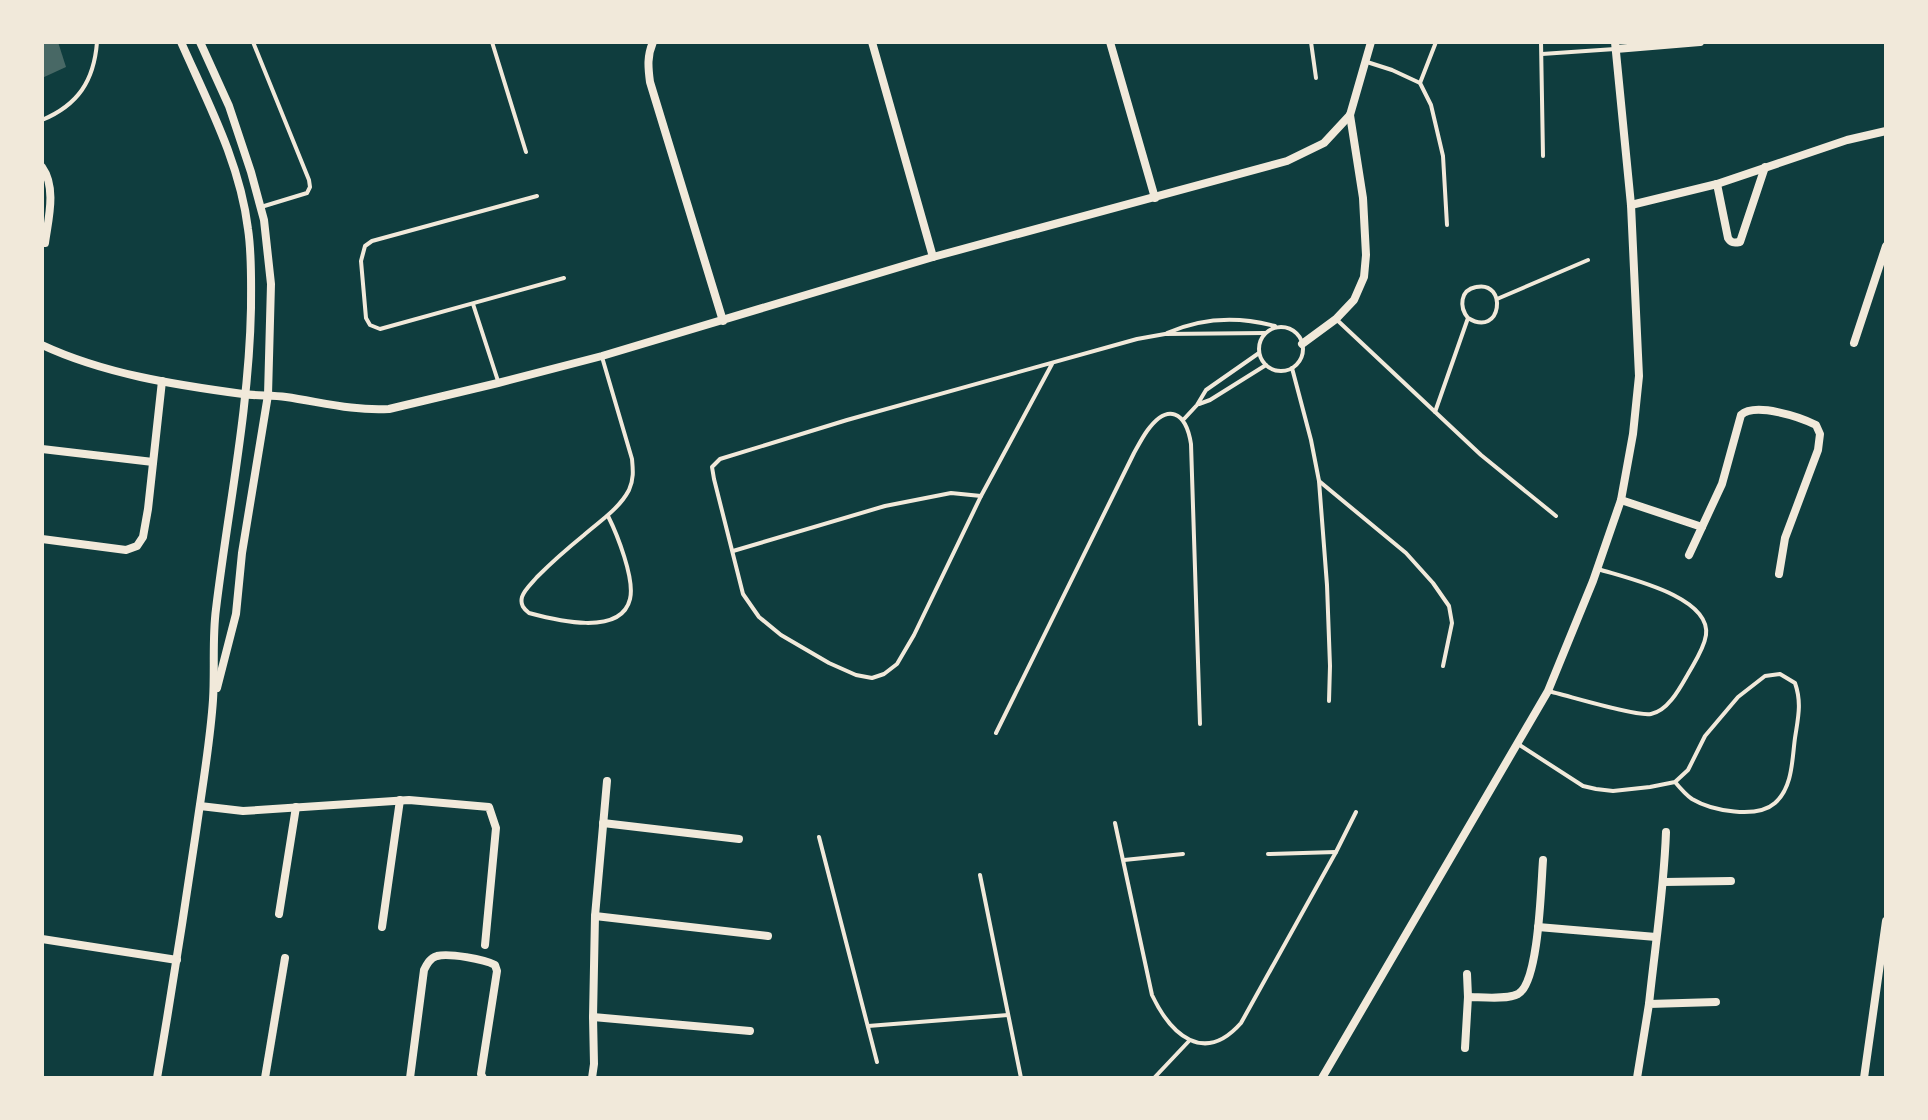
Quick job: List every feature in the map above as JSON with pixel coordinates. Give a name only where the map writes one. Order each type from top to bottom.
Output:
[{"type":"street","points":[[157,1078],[200,806],[213,700],[215,612],[250,356],[251,277],[248,229],[241,191],[228,148],[181,42]]},
{"type":"street","points":[[200,42],[229,106],[261,207],[271,284],[268,395],[242,553],[236,614],[213,700]]},
{"type":"street","points":[[653,42],[649,51],[650,82],[723,321]]},
{"type":"street","points":[[872,42],[933,257]]},
{"type":"street","points":[[1110,42],[1155,198]]},
{"type":"street","points":[[1302,344],[1336,319],[1354,300],[1364,277],[1363,198],[1350,115],[1371,42]]},
{"type":"street","points":[[1322,1078],[1548,691],[1598,569],[1621,500],[1639,376],[1631,205],[1615,45],[1700,42]]},
{"type":"street","points":[[42,345],[106,368],[162,381],[337,407],[380,409],[602,356],[933,257],[1287,161],[1324,143],[1350,115]]},
{"type":"street","points":[[1631,205],[1717,184],[1847,140],[1886,131]]},
{"type":"street","points":[[42,167],[50,187],[45,243]]},
{"type":"street","points":[[1717,184],[1728,238],[1730,242],[1740,242],[1765,167]]},
{"type":"street","points":[[1854,343],[1886,246]]},
{"type":"street","points":[[42,539],[126,550],[137,546],[143,537],[162,381]]},
{"type":"street","points":[[1689,555],[1722,484],[1741,415],[1755,409],[1771,411],[1816,425],[1820,434],[1818,450],[1785,538],[1779,574]]},
{"type":"street","points":[[42,449],[153,462]]},
{"type":"street","points":[[1621,500],[1702,527]]},
{"type":"street","points":[[592,1078],[595,916],[607,781]]},
{"type":"street","points":[[200,806],[243,811],[400,800],[489,807],[496,828],[485,945]]},
{"type":"street","points":[[382,927],[400,800]]},
{"type":"street","points":[[279,914],[296,807]]},
{"type":"street","points":[[603,823],[739,839]]},
{"type":"street","points":[[1637,1078],[1664,882],[1666,832]]},
{"type":"street","points":[[1468,997],[1513,996],[1524,989],[1535,951],[1543,860]]},
{"type":"street","points":[[1664,882],[1731,881]]},
{"type":"street","points":[[595,916],[768,936]]},
{"type":"street","points":[[1864,1078],[1886,921]]},
{"type":"street","points":[[1538,927],[1656,937]]},
{"type":"street","points":[[42,949],[42,940],[177,960]]},
{"type":"street","points":[[410,1078],[424,970],[429,961],[439,956],[479,959],[495,965],[497,971],[481,1074],[483,1078]]},
{"type":"street","points":[[265,1078],[285,958]]},
{"type":"street","points":[[1465,1048],[1467,974]]},
{"type":"street","points":[[1649,1004],[1716,1002]]},
{"type":"street","points":[[593,1017],[750,1031]]},
{"type":"lane","points":[[42,120],[78,96],[88,84],[97,42]]},
{"type":"lane","points":[[253,42],[310,187],[307,193],[261,207]]},
{"type":"lane","points":[[492,42],[526,152]]},
{"type":"lane","points":[[1311,42],[1316,78]]},
{"type":"lane","points":[[1420,83],[1436,42]]},
{"type":"lane","points":[[1541,42],[1543,156]]},
{"type":"lane","points":[[1542,54],[1615,45]]},
{"type":"lane","points":[[1365,62],[1420,83],[1431,105],[1443,156],[1447,225]]},
{"type":"lane","points":[[537,196],[372,241],[365,246],[361,261],[366,318],[370,325],[380,329],[564,278]]},
{"type":"lane","points":[[1497,299],[1588,260]]},
{"type":"lane","points":[[1472,288],[1489,289],[1497,299],[1497,310],[1490,320],[1478,323],[1468,318],[1462,308],[1467,291],[1472,288]]},
{"type":"lane","points":[[473,304],[498,383]]},
{"type":"lane","points":[[1434,412],[1468,318]]},
{"type":"lane","points":[[1052,364],[981,496],[897,664],[872,678],[856,675],[781,635],[759,617],[743,594],[713,471],[714,463],[720,459],[847,420],[1196,323],[1227,319],[1256,321],[1291,329],[1302,344],[1301,358],[1292,368],[1279,371],[1266,365],[1259,353],[1265,333]]},
{"type":"lane","points":[[1336,319],[1481,455],[1556,516]]},
{"type":"lane","points":[[1165,334],[1265,333],[1278,327]]},
{"type":"lane","points":[[1183,420],[1206,390],[1259,353]]},
{"type":"lane","points":[[602,356],[626,435],[634,474],[630,488],[608,516],[533,582],[523,594],[523,608],[529,613],[581,623],[596,623],[617,617],[630,599],[630,585],[618,538],[608,516]]},
{"type":"lane","points":[[1197,405],[1266,365]]},
{"type":"lane","points":[[1292,368],[1319,481],[1327,585],[1329,701]]},
{"type":"lane","points":[[996,733],[1134,453],[1147,431],[1168,413],[1183,420],[1189,429],[1193,465],[1200,724]]},
{"type":"lane","points":[[1319,481],[1406,553],[1449,606],[1452,623],[1443,666]]},
{"type":"lane","points":[[733,551],[900,502],[951,493],[981,496]]},
{"type":"lane","points":[[1548,691],[1651,714],[1661,710],[1678,691],[1701,650],[1706,637],[1704,618],[1688,603],[1670,593],[1598,569]]},
{"type":"lane","points":[[1516,743],[1583,786],[1613,791],[1675,782],[1688,770],[1705,736],[1738,697],[1765,676],[1780,674],[1795,683],[1800,699],[1788,784],[1776,803],[1750,812],[1707,807],[1689,798],[1675,782]]},
{"type":"lane","points":[[1115,823],[1152,995],[1169,1025],[1189,1041],[1202,1044],[1225,1038],[1241,1023],[1356,812]]},
{"type":"lane","points":[[819,837],[877,1062]]},
{"type":"lane","points":[[1268,854],[1336,852]]},
{"type":"lane","points":[[1124,860],[1183,854]]},
{"type":"lane","points":[[980,875],[1021,1078]]},
{"type":"lane","points":[[868,1026],[1008,1015]]},
{"type":"lane","points":[[1154,1078],[1189,1041]]},
{"type":"building","points":[[42,42],[58,42],[66,67],[42,78]]}]
